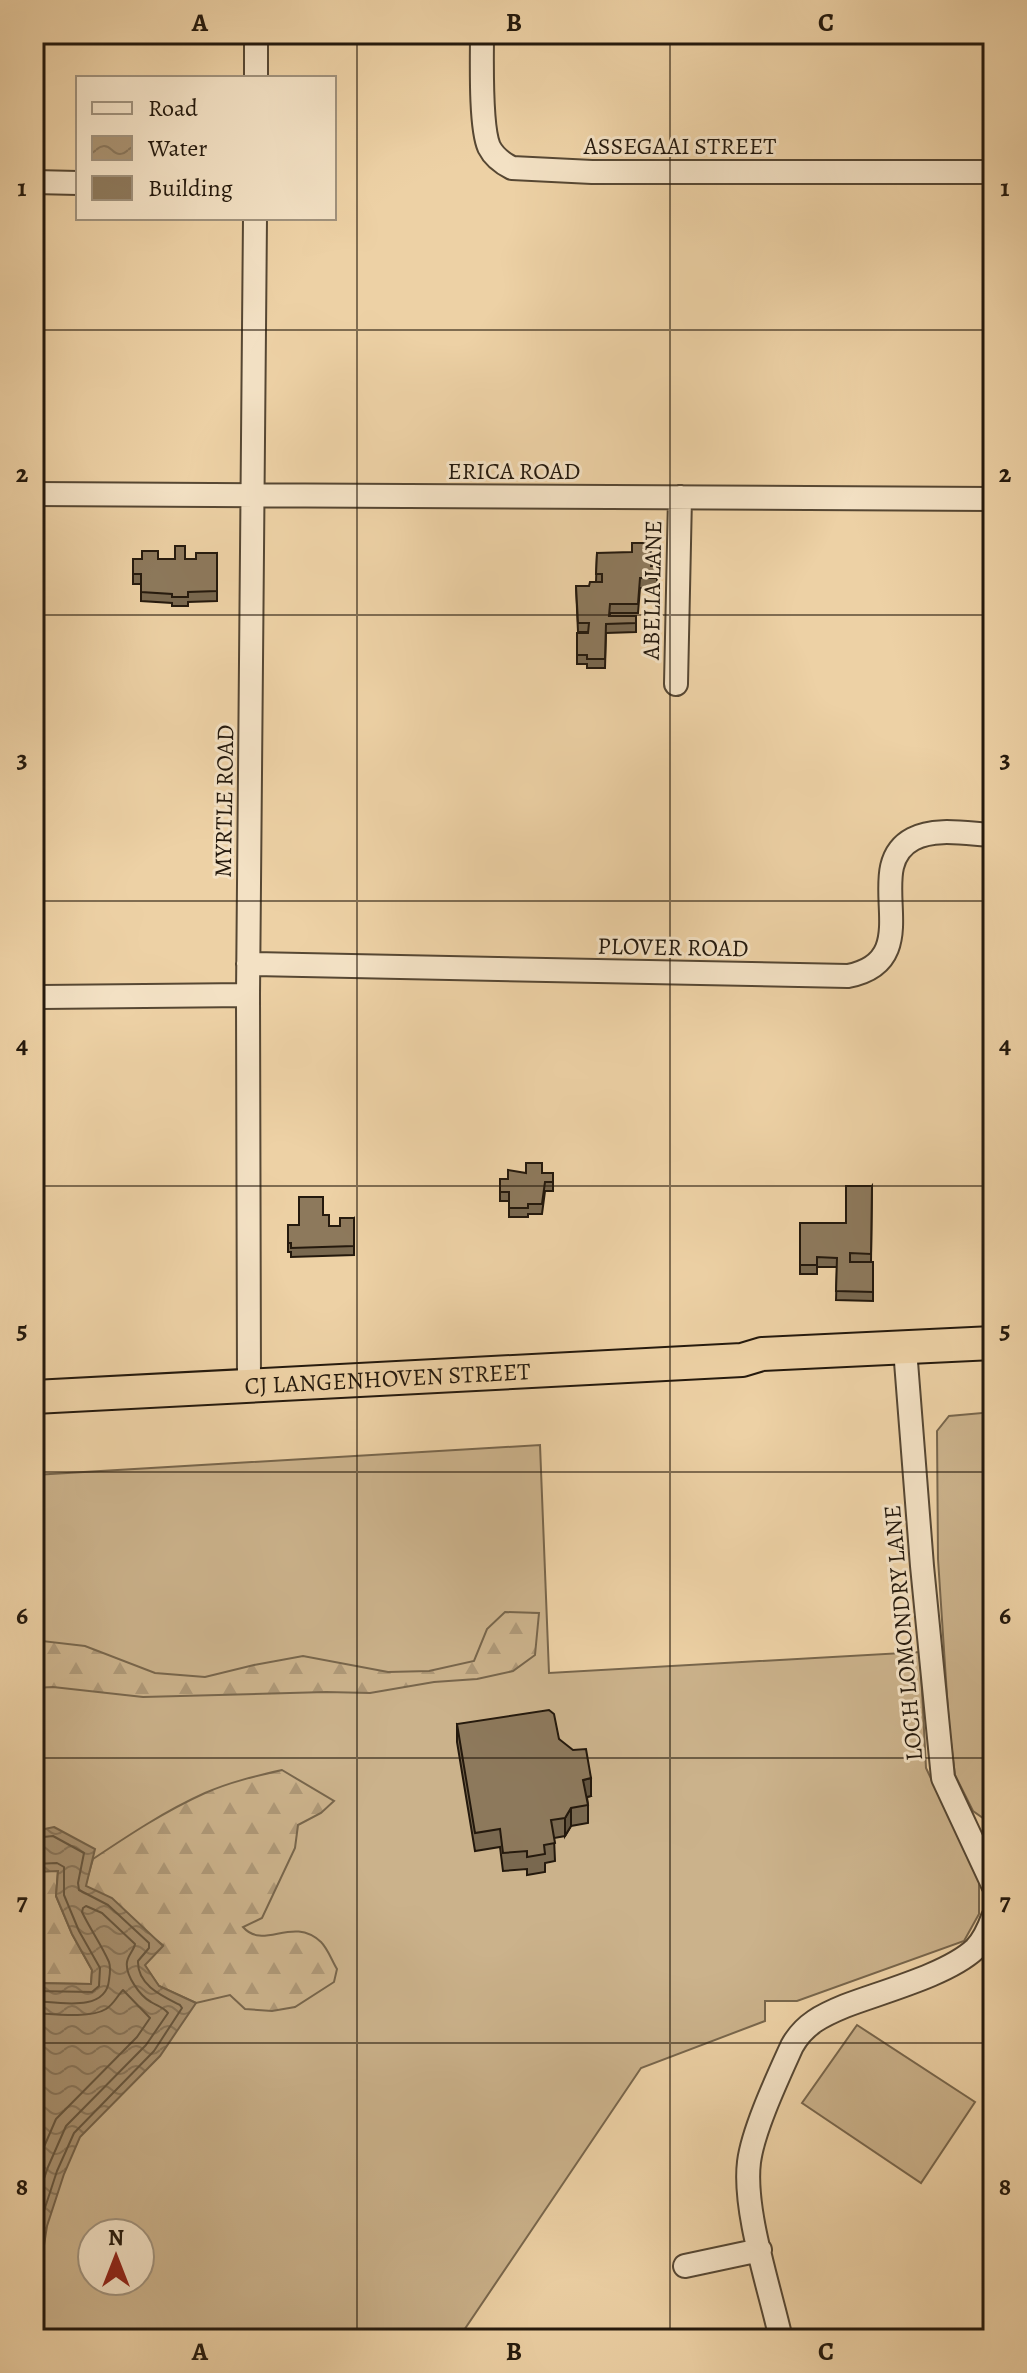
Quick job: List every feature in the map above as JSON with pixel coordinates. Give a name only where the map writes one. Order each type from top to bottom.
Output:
[{"type":"highway","name":"CJ LANGENHOVEN STREET","points":[[34,1397],[742,1360],[753,1366],[815,1368],[993,1343]]},
{"type":"highway","name":"CJ LANGENHOVEN STREET","points":[[905,1357],[993,1363]]},
{"type":"street","points":[[256,34],[256,76]]},
{"type":"street","name":"ASSEGAAI STREET","points":[[482,34],[488,145],[494,155],[512,168],[592,172],[993,172]]},
{"type":"street","points":[[34,182],[76,183]]},
{"type":"street","name":"MYRTLE ROAD","points":[[249,1385],[248,964],[255,220]]},
{"type":"street","name":"ERICA ROAD","points":[[34,494],[993,499]]},
{"type":"street","name":"ABELIA LANE","points":[[676,684],[680,497]]},
{"type":"street","name":"PLOVER ROAD","points":[[248,964],[848,976],[870,969],[882,960],[887,950],[892,869],[904,846],[926,835],[993,835]]},
{"type":"street","points":[[41,997],[248,995]]},
{"type":"street","name":"LOCH LOMONDRY LANE","points":[[905,1357],[943,1778],[993,1885]]},
{"type":"street","points":[[781,2339],[748,2185],[750,2160],[781,2070],[798,2034],[823,2015],[925,1976],[965,1957],[976,1948],[993,1917]]},
{"type":"street","points":[[685,2266],[760,2250]]},
{"type":"green space","points":[[993,1412],[993,1825],[973,1811],[955,1775],[938,1559],[937,1431],[949,1416]]},
{"type":"green space","points":[[540,1445],[549,1673],[920,1652],[926,1768],[979,1880],[979,1914],[964,1941],[797,2001],[765,2001],[765,2021],[641,2068],[458,2339],[34,2339],[34,1475]]},
{"type":"green space","points":[[505,1612],[539,1613],[535,1655],[513,1671],[477,1679],[434,1682],[370,1693],[143,1697],[53,1687],[34,1688],[34,1640],[85,1646],[155,1673],[205,1677],[303,1656],[388,1672],[429,1671],[474,1661],[487,1629]]},
{"type":"green space","points":[[282,1770],[334,1801],[321,1813],[298,1825],[295,1848],[262,1918],[243,1927],[260,1936],[289,1932],[310,1935],[321,1942],[337,1969],[334,1982],[295,2007],[272,2011],[245,2009],[230,1995],[196,2003],[159,1986],[144,1965],[163,1945],[85,1886],[93,1859],[161,1815],[205,1793],[233,1782]]},
{"type":"green space","points":[[58,1870],[56,1896],[92,1970],[91,1984],[34,1983],[34,1872]]},
{"type":"green space","points":[[857,2025],[975,2102],[921,2183],[802,2103]]},
{"type":"water","points":[[54,1827],[95,1849],[86,1886],[112,1898],[163,1946],[145,1965],[159,1986],[196,2003],[160,2056],[80,2137],[47,2226],[39,2277],[34,2283],[34,1983],[91,1984],[92,1970],[56,1896],[58,1871],[34,1872],[34,1831]]},
{"type":"building","points":[[632,543],[651,543],[651,566],[657,566],[657,578],[640,578],[638,604],[610,604],[609,616],[636,616],[636,623],[606,624],[605,659],[587,659],[587,655],[577,655],[577,633],[588,633],[589,623],[578,623],[576,586],[602,582],[602,574],[596,574],[597,553],[632,552]]},
{"type":"building","points":[[175,546],[185,546],[185,559],[196,559],[196,553],[217,553],[217,591],[188,592],[188,597],[141,592],[141,574],[133,574],[133,559],[142,559],[142,551],[158,551],[158,559],[175,559]]},
{"type":"building","points":[[526,1163],[542,1163],[542,1173],[553,1173],[553,1182],[545,1182],[542,1204],[509,1208],[509,1192],[500,1192],[500,1179],[508,1179],[508,1170],[526,1173]]},
{"type":"building","points":[[846,1186],[872,1186],[871,1254],[850,1253],[850,1262],[873,1262],[873,1292],[836,1291],[837,1258],[817,1257],[817,1265],[800,1265],[800,1223],[846,1223]]},
{"type":"building","points":[[299,1197],[323,1197],[323,1215],[329,1215],[329,1226],[340,1226],[340,1218],[354,1218],[354,1246],[291,1248],[288,1225],[299,1225]]},
{"type":"building","points":[[549,1710],[554,1714],[559,1739],[573,1750],[586,1749],[591,1778],[583,1780],[588,1805],[571,1808],[565,1818],[551,1820],[555,1843],[544,1845],[545,1854],[527,1857],[527,1851],[503,1853],[500,1829],[475,1833],[457,1724]]}]
